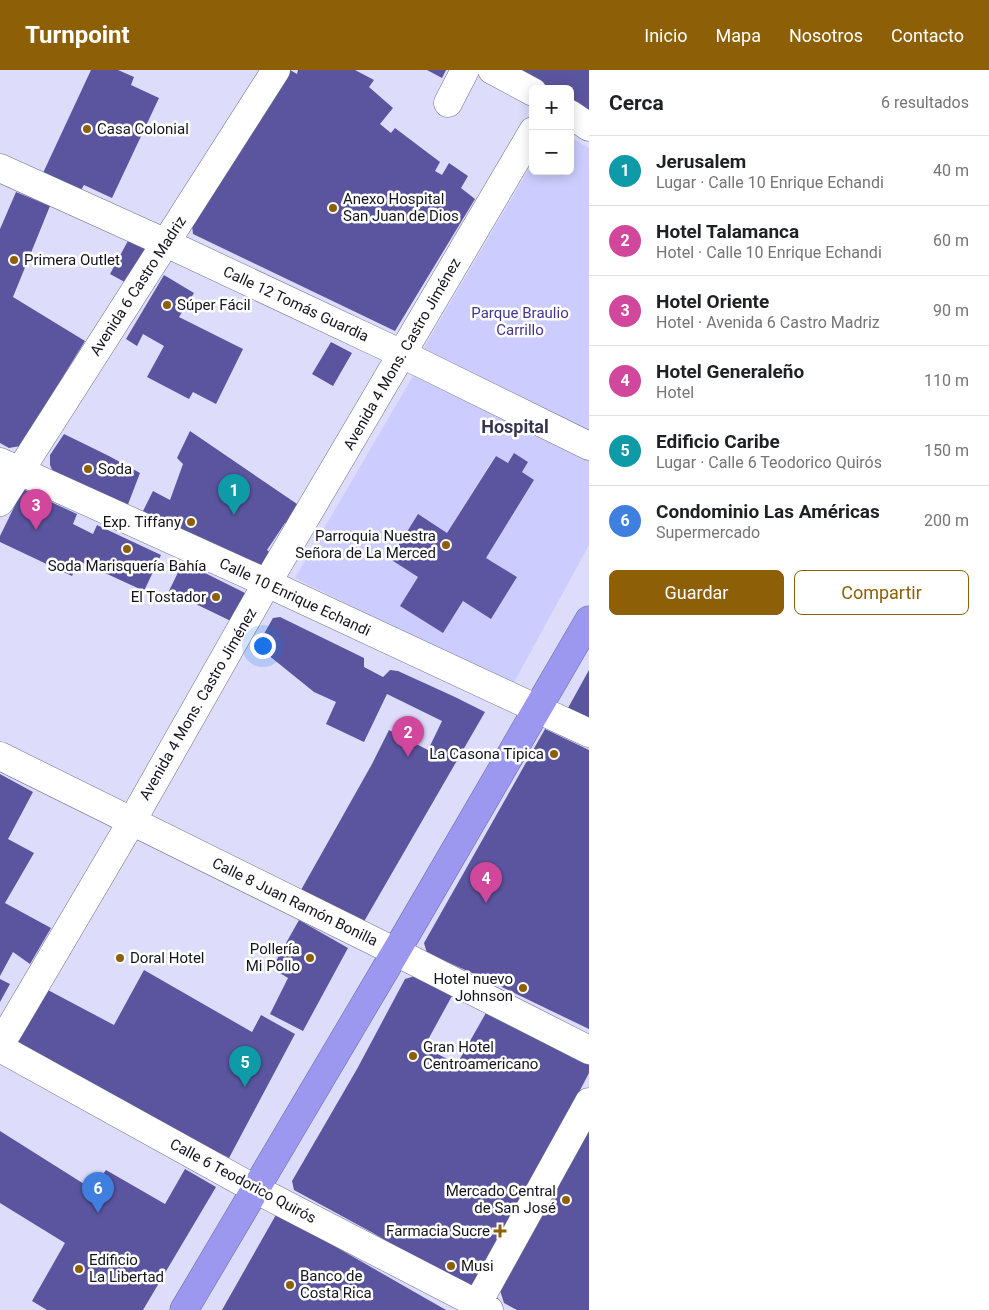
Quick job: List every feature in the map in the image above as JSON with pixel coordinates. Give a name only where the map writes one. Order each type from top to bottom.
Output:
[{"type":"highway","points":[[184,1310],[396,952],[589,620]]},
{"type":"street","name":"Avenida 6 Castro Madriz","points":[[0,502],[10,467],[166,243],[276,70]]},
{"type":"street","points":[[448,103],[466,70]]},
{"type":"street","points":[[492,70],[529,90]]},
{"type":"street","points":[[574,117],[589,127]]},
{"type":"street","name":"Avenida 4 Mons. Castro Jiménez","points":[[0,1046],[132,821],[267,583],[529,138]]},
{"type":"street","name":"Calle 12 Tomás Guardia","points":[[0,168],[166,243],[402,354],[589,446]]},
{"type":"street","name":"Calle 10 Enrique Echandi","points":[[10,467],[267,583],[589,734]]},
{"type":"street","name":"Calle 8 Juan Ramón Bonilla","points":[[0,756],[589,1050]]},
{"type":"street","name":"Calle 6 Teodorico Quirós","points":[[0,1046],[255,1189],[480,1308]]},
{"type":"street","points":[[480,1308],[589,1102]]},
{"type":"green space","name":"Parque Braulio Carrillo","points":[[574,139],[589,148],[589,431],[422,351],[529,169],[529,175],[574,175]]},
{"type":"green space","points":[[416,371],[589,456],[589,545],[512,686],[295,578]],"holes":[[[515,454],[528,462],[522,472],[534,481],[486,558],[517,577],[491,618],[463,601],[443,633],[401,606],[418,577],[390,559],[417,515],[447,533],[495,456],[508,463]]]},
{"type":"building","points":[[91,70],[118,70],[134,77],[131,85],[159,98],[112,198],[84,185],[81,190],[43,173]]},
{"type":"building","name":"Anexo Hospital San Juan de Dios","points":[[284,70],[290,70],[297,74],[298,70],[355,70],[374,80],[369,87],[393,108],[380,124],[391,133],[395,128],[440,162],[435,171],[442,175],[449,163],[468,176],[461,188],[475,199],[395,331],[193,234],[191,217]]},
{"type":"building","points":[[427,70],[446,70],[442,78]]},
{"type":"building","points":[[520,70],[589,70],[589,110],[574,101],[574,85],[545,85]]},
{"type":"building","points":[[16,192],[50,206],[13,297],[85,341],[20,446],[9,448],[0,443],[0,229]]},
{"type":"building","points":[[129,239],[145,248],[148,257],[132,286],[110,274]]},
{"type":"building","points":[[164,275],[194,293],[179,317],[243,349],[216,404],[193,392],[189,399],[147,377],[164,346],[143,334],[137,346],[126,339]]},
{"type":"building","points":[[331,342],[352,353],[333,386],[312,374]]},
{"type":"building","points":[[190,431],[300,506],[288,525],[285,523],[267,550],[272,554],[267,566],[254,572],[217,549],[143,511],[153,491],[170,500],[183,464],[177,458]]},
{"type":"building","points":[[64,434],[140,473],[127,507],[53,472],[50,465],[50,455]]},
{"type":"building","name":"Parroquia Nuestra Señora de La Merced","points":[[514,453],[528,462],[522,472],[534,480],[486,558],[517,577],[491,619],[463,601],[443,633],[400,606],[418,577],[390,559],[418,514],[447,533],[496,456],[508,463]]},
{"type":"building","points":[[23,489],[77,514],[73,524],[93,534],[97,525],[161,555],[144,591],[79,561],[72,576],[0,542],[0,536]]},
{"type":"building","name":"El Tostador","points":[[183,562],[251,596],[237,624],[169,591]]},
{"type":"building","points":[[280,617],[364,658],[364,667],[383,677],[390,670],[398,671],[485,712],[362,925],[301,890],[389,730],[428,750],[442,721],[387,694],[364,742],[326,724],[336,702],[314,692],[257,646],[273,618]]},
{"type":"building","points":[[589,670],[589,718],[568,708]]},
{"type":"building","points":[[545,729],[589,750],[589,1029],[427,953],[424,943]]},
{"type":"building","points":[[0,774],[33,792],[8,839],[34,853],[5,903],[51,928],[30,964],[13,952],[0,976]]},
{"type":"building","name":"Pollería Mi Pollo","points":[[299,920],[348,948],[303,1031],[270,1014],[288,978],[272,968]]},
{"type":"building","points":[[144,970],[252,1032],[261,1015],[295,1034],[229,1158],[14,1046],[46,989],[114,1025]]},
{"type":"building","points":[[415,976],[453,994],[424,1047],[457,1064],[487,1011],[589,1065],[589,1073],[539,1169],[471,1291],[373,1233],[294,1190],[292,1181],[357,1069],[405,979]]},
{"type":"building","points":[[0,979],[10,984],[0,1002]]},
{"type":"building","name":"Mercado Central de San José","points":[[589,1117],[589,1310],[517,1310],[504,1303],[498,1284]]},
{"type":"building","points":[[0,1131],[92,1189],[106,1170],[165,1204],[185,1169],[216,1187],[143,1310],[47,1310],[32,1301],[65,1243],[0,1203]]},
{"type":"building","name":"Banco de Costa Rica","points":[[277,1213],[404,1286],[446,1310],[222,1310]]},
{"type":"place","name":"Casa Colonial","points":[[87,129]]},
{"type":"place","name":"Anexo Hospital San Juan de Dios","points":[[333,208]]},
{"type":"place","name":"Primera Outlet","points":[[14,260]]},
{"type":"place","name":"Súper Fácil","points":[[167,305]]},
{"type":"place","name":"Soda","points":[[88,469]]},
{"type":"place","name":"Jerusalem","points":[[234,515]]},
{"type":"place","name":"Exp. Tiffany","points":[[191,522]]},
{"type":"place","name":"Hotel Oriente","points":[[36,530]]},
{"type":"place","name":"Parroquia Nuestra Señora de La Merced","points":[[446,545]]},
{"type":"place","name":"Soda Marisquería Bahía","points":[[127,549]]},
{"type":"place","name":"El Tostador","points":[[216,597]]},
{"type":"place","name":"La Casona Tipica","points":[[554,754]]},
{"type":"place","name":"Hotel Talamanca","points":[[408,757]]},
{"type":"place","name":"Hotel Generaleño","points":[[486,903]]},
{"type":"place","name":"Doral Hotel","points":[[120,958]]},
{"type":"place","name":"Pollería Mi Pollo","points":[[310,958]]},
{"type":"place","name":"Hotel nuevo Johnson","points":[[523,988]]},
{"type":"place","name":"Gran Hotel Centroamericano","points":[[413,1056]]},
{"type":"place","name":"Edificio Caribe","points":[[245,1087]]},
{"type":"place","name":"Mercado Central de San José","points":[[566,1200]]},
{"type":"place","name":"Condominio Las Américas","points":[[98,1213]]},
{"type":"place","name":"Farmacia Sucre","points":[[500,1231]]},
{"type":"place","name":"Musi","points":[[451,1266]]},
{"type":"place","name":"Edificio La Libertad","points":[[79,1269]]},
{"type":"place","name":"Banco de Costa Rica","points":[[290,1285]]},
{"type":"district","name":"Hospital","points":[[515,427]]}]
